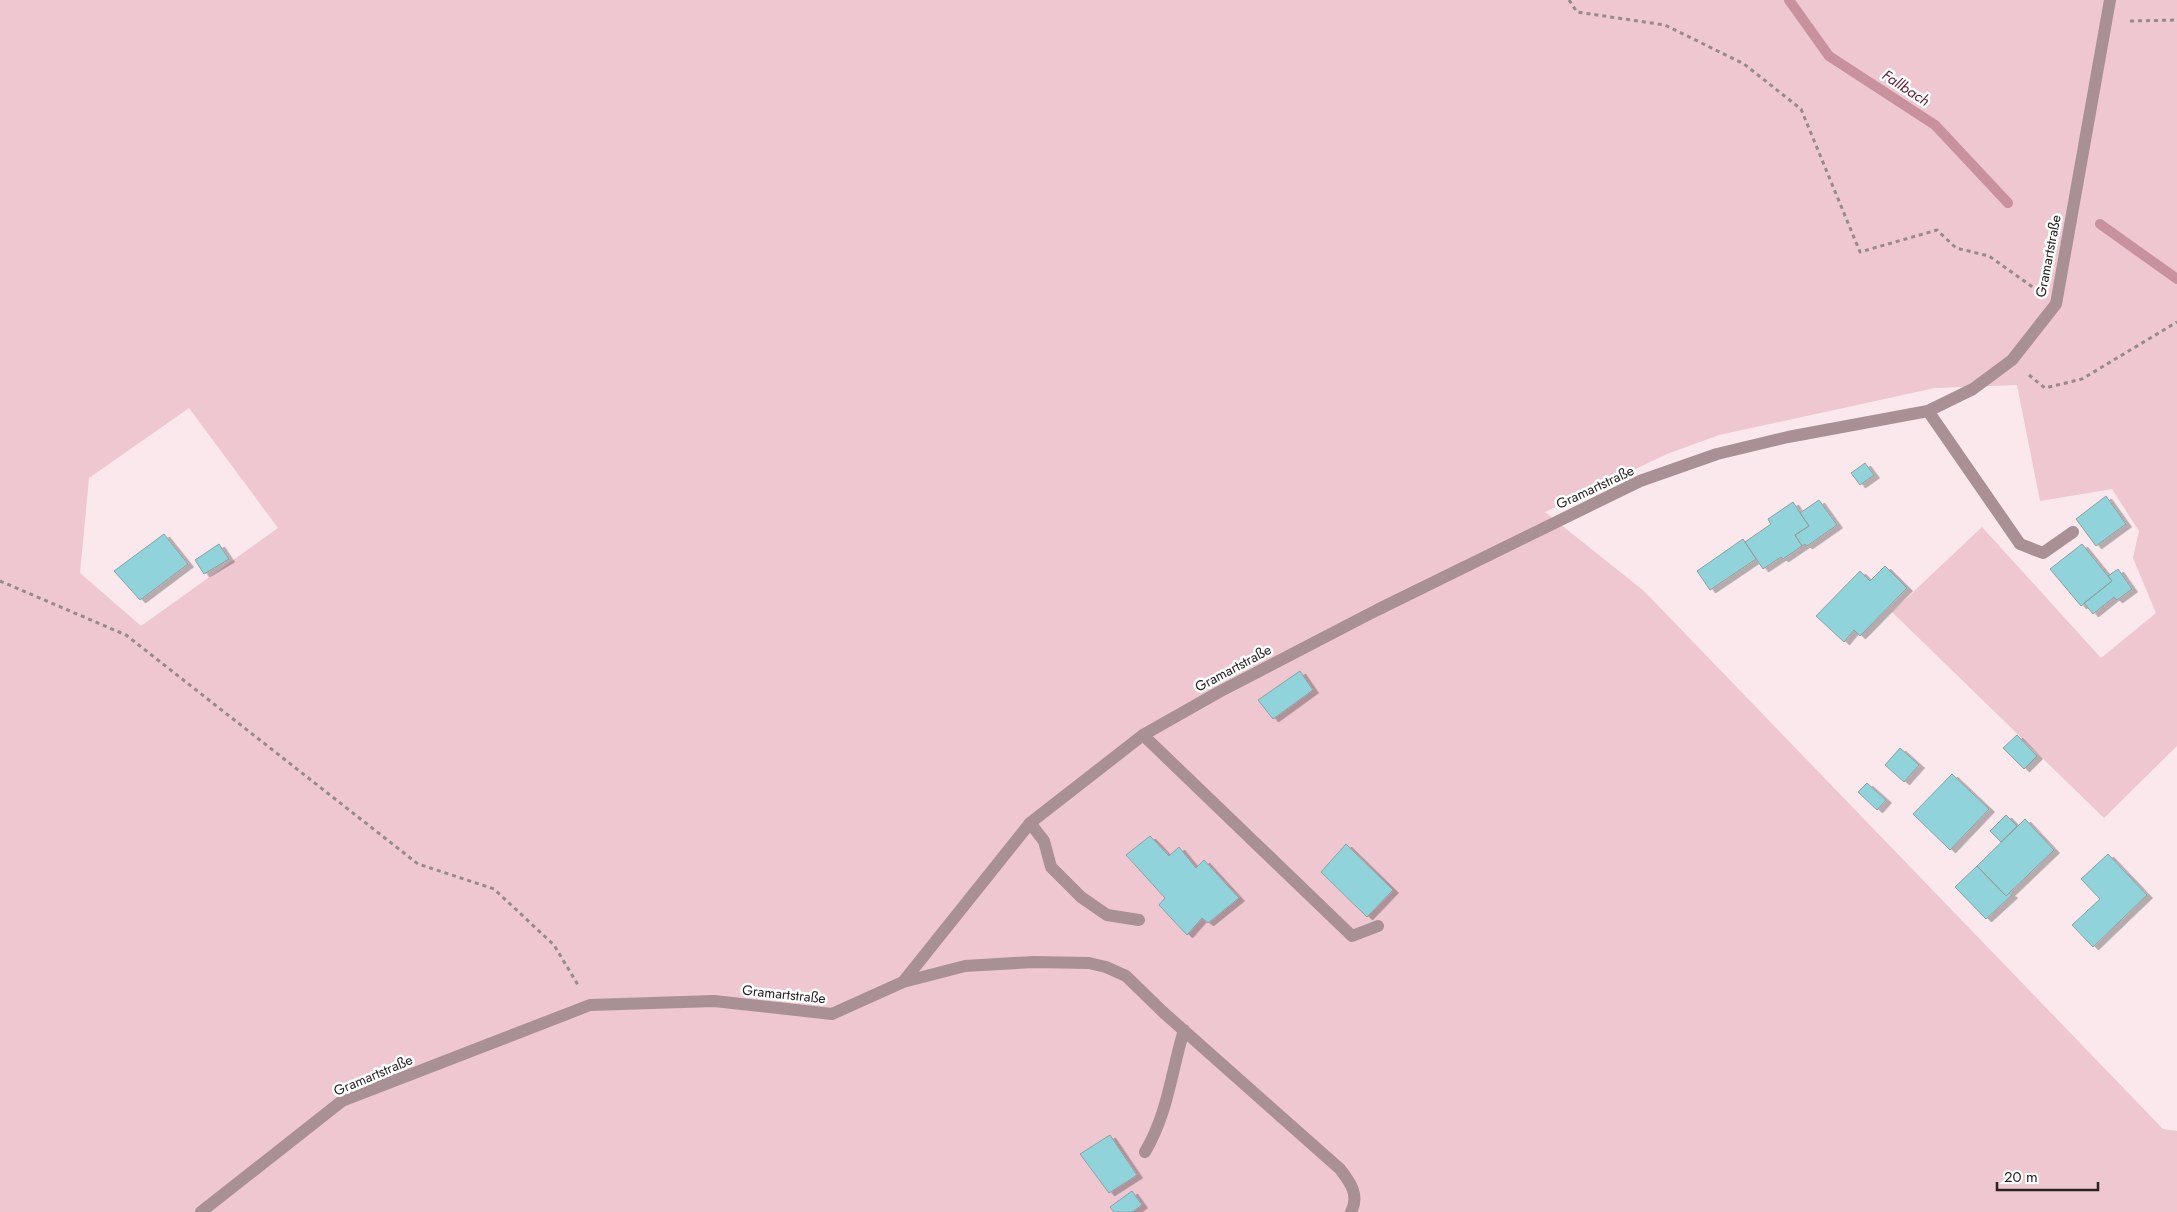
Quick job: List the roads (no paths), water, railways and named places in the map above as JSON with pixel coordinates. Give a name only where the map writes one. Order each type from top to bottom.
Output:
[{"type":"street","name":"Gramartstraße","points":[[201,1212],[342,1101],[590,1005],[714,1001],[832,1014],[903,982],[1030,822],[1143,735],[1220,692],[1376,610],[1640,481],[1716,454],[1788,437],[1928,411],[1974,388],[2012,360],[2056,304],[2110,0]]},
{"type":"street","points":[[1928,411],[2020,544],[2044,553],[2073,532]]},
{"type":"street","points":[[1143,735],[1352,936],[1378,926]]},
{"type":"street","points":[[1030,822],[1044,841],[1052,867],[1082,897],[1107,915],[1139,920]]},
{"type":"street","points":[[903,982],[965,966],[1033,962],[1089,963],[1106,967],[1126,976],[1340,1169],[1350,1182],[1356,1196],[1352,1212]]},
{"type":"street","points":[[1145,1152],[1156,1135],[1168,1098],[1176,1055],[1184,1030]]},
{"type":"waterway","name":"Fallbach","points":[[1789,0],[1829,56],[1935,125],[2008,203]]},
{"type":"waterway","name":"Fallbach","points":[[2100,224],[2177,279]]}]
